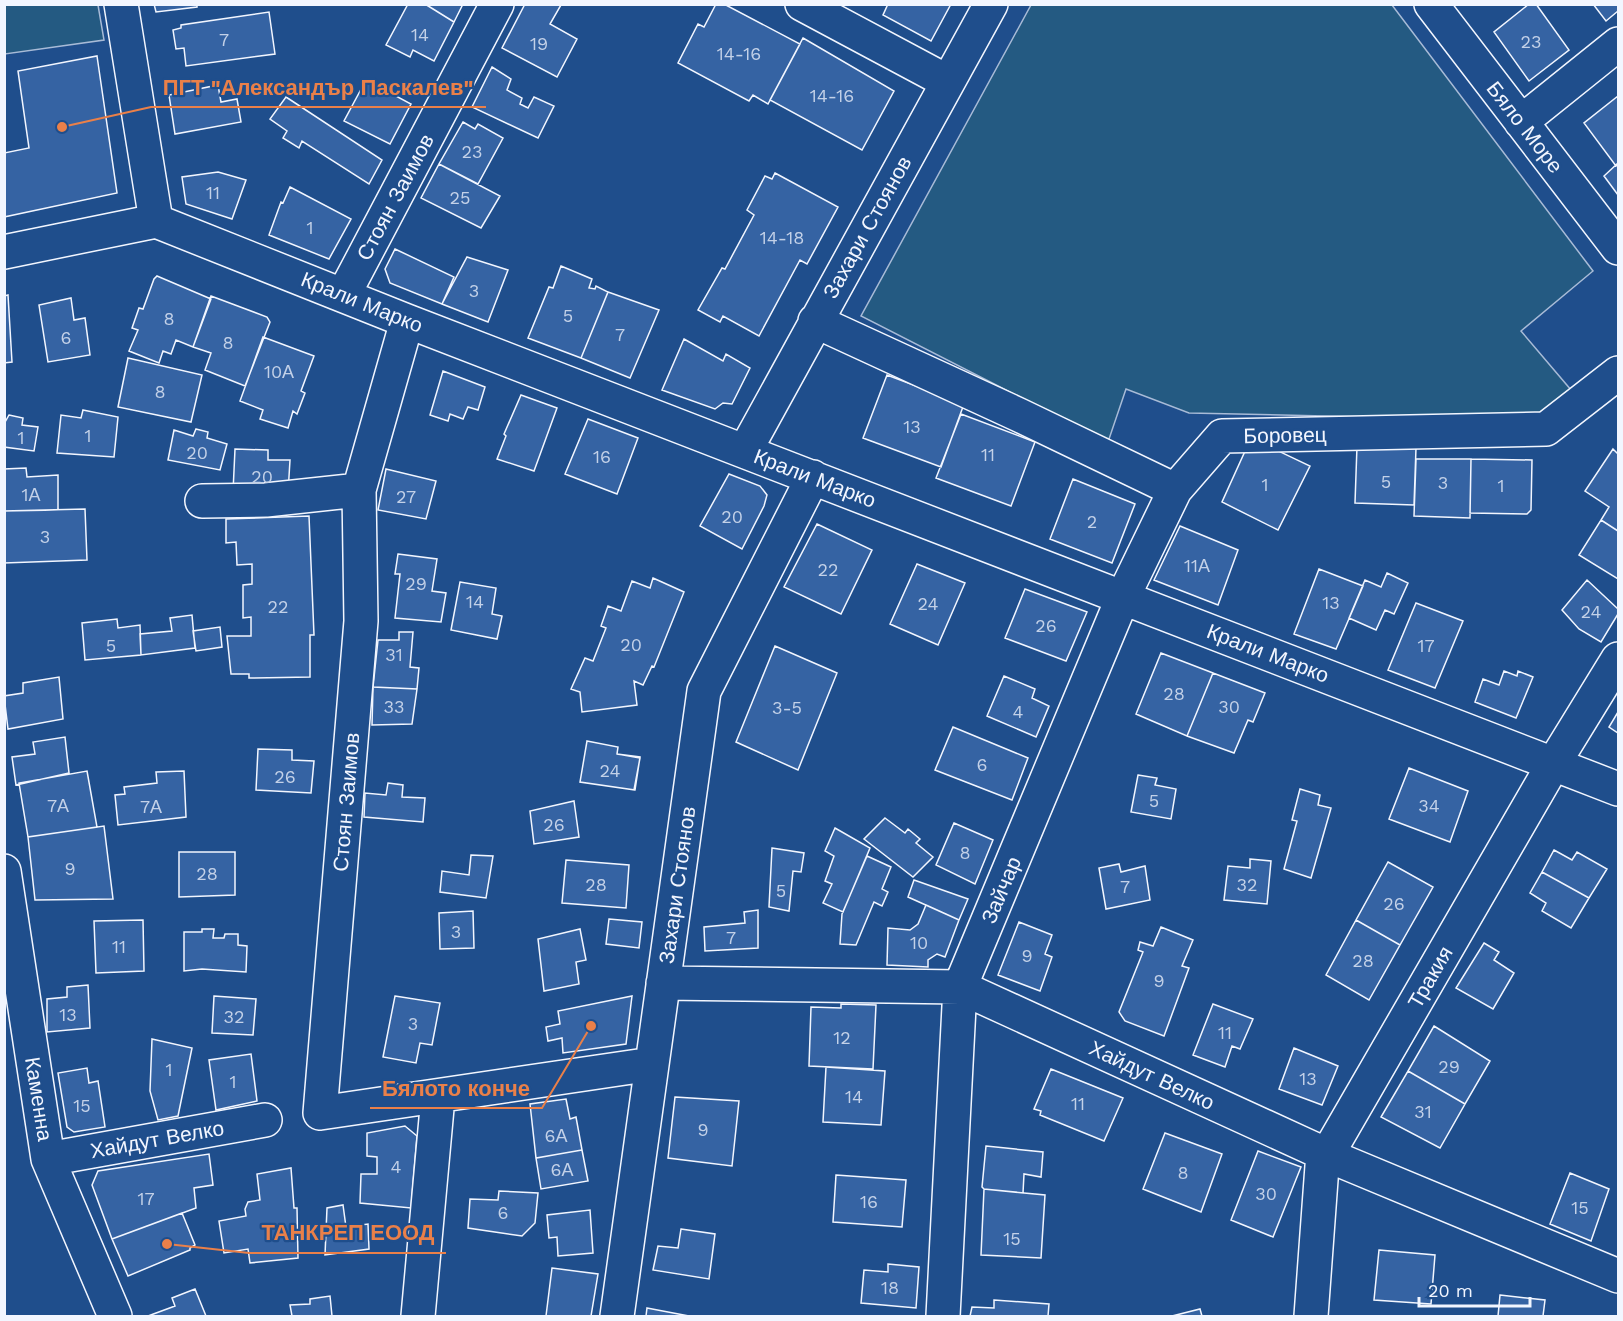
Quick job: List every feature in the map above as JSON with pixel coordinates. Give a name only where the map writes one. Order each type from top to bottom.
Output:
[{"type":"street","points":[[4,252],[156,221],[121,4]]},
{"type":"street","name":"Стоян Заимов","points":[[344,294],[497,4]]},
{"type":"street","points":[[802,4],[948,82]]},
{"type":"street","name":"Захари Стоянов","points":[[745,451],[991,4]]},
{"type":"street","name":"Бяло Море","points":[[1431,4],[1618,248]]},
{"type":"street","points":[[1521,122],[1618,44]]},
{"type":"street","name":"Крали Марко","points":[[156,221],[407,321],[1618,789]]},
{"type":"street","name":"Стоян Заимов","points":[[407,321],[359,490],[361,621],[320,1113],[438,1097]]},
{"type":"street","points":[[815,321],[1175,490]]},
{"type":"street","name":"Боровец","points":[[1175,490],[1222,436],[1546,429],[1618,373]]},
{"type":"street","name":"Захари Стоянов","points":[[617,1317],[704,691],[813,477]]},
{"type":"street","points":[[202,501],[266,501],[359,490]]},
{"type":"street","name":"Зайчар","points":[[942,1317],[960,987],[1123,597],[1175,490]]},
{"type":"street","name":"Тракия","points":[[1311,1317],[1322,1166],[1327,1155],[1554,763],[1618,659]]},
{"type":"street","name":"Каменна","points":[[4,871],[48,1158],[115,1317]]},
{"type":"street","name":"Хайдут Велко","points":[[663,983],[960,987],[1327,1155],[1618,1276]]},
{"type":"street","points":[[418,1317],[438,1097],[651,1064]]},
{"type":"street","name":"Хайдут Велко","points":[[48,1158],[265,1120]]},
{"type":"shaded area","points":[[4,5],[98,5],[104,40],[5,54]]},
{"type":"shaded area","points":[[1031,5],[1392,5],[1593,271],[1521,331],[1577,397],[1545,421],[1189,413],[1126,389],[1108,442],[861,316]]},
{"type":"building","points":[[154,4],[197,4],[197,7],[156,12]]},
{"type":"building","points":[[408,4],[425,4],[454,22],[434,61],[413,50],[410,57],[386,45]]},
{"type":"building","points":[[425,4],[463,4],[454,22]]},
{"type":"building","points":[[525,4],[561,5],[550,24],[577,39],[557,77],[502,48]]},
{"type":"building","points":[[716,4],[724,4],[800,44],[768,104],[753,95],[749,101],[678,63],[698,24],[704,27]]},
{"type":"building","points":[[888,4],[951,4],[931,41],[883,15]]},
{"type":"building","points":[[1529,4],[1536,4],[1569,50],[1529,81],[1494,32]]},
{"type":"building","points":[[1593,4],[1618,4],[1618,11],[1606,21]]},
{"type":"building","points":[[269,12],[275,54],[186,66],[184,48],[176,49],[173,30],[181,28],[181,25]]},
{"type":"building","points":[[803,38],[894,91],[862,150],[770,100]]},
{"type":"building","points":[[97,56],[117,193],[4,217],[4,153],[29,148],[18,71]]},
{"type":"building","points":[[492,67],[511,79],[507,90],[522,98],[520,104],[528,108],[534,97],[554,106],[538,138],[472,107]]},
{"type":"building","points":[[366,80],[411,104],[390,144],[344,121]]},
{"type":"building","points":[[218,85],[221,102],[237,99],[241,122],[175,134],[169,95]]},
{"type":"building","points":[[1618,96],[1618,163],[1616,166],[1584,123]]},
{"type":"building","points":[[286,97],[382,160],[369,184],[302,141],[299,148],[283,138],[287,131],[270,119]]},
{"type":"building","points":[[463,122],[475,129],[478,124],[503,138],[478,184],[439,164]]},
{"type":"building","points":[[1618,163],[1618,195],[1604,176]]},
{"type":"building","points":[[439,164],[500,196],[481,228],[421,198]]},
{"type":"building","points":[[218,172],[246,180],[232,219],[186,204],[182,177]]},
{"type":"building","points":[[775,173],[838,207],[807,264],[800,260],[759,336],[723,316],[720,322],[698,310],[722,268],[725,269],[754,215],[747,210],[765,176],[772,179]]},
{"type":"building","points":[[290,187],[351,219],[329,259],[269,235],[281,202],[283,203]]},
{"type":"building","points":[[395,249],[454,277],[442,304],[390,283],[385,269]]},
{"type":"building","points":[[467,257],[508,270],[488,322],[442,304]]},
{"type":"building","points":[[561,266],[592,279],[589,288],[595,289],[596,286],[608,292],[581,358],[528,338],[549,287],[553,288]]},
{"type":"building","points":[[157,276],[211,299],[193,347],[176,340],[171,354],[163,351],[159,363],[129,351],[138,330],[132,328],[139,308],[143,309]]},
{"type":"building","points":[[608,292],[659,310],[630,378],[581,358]]},
{"type":"building","points":[[8,295],[12,362],[4,363],[4,296]]},
{"type":"building","points":[[211,296],[267,317],[270,322],[245,386],[205,370],[211,353],[193,347]]},
{"type":"building","points":[[71,298],[74,320],[85,318],[90,355],[48,362],[39,305]]},
{"type":"building","points":[[263,337],[314,356],[301,391],[305,393],[297,414],[293,411],[288,428],[260,419],[263,410],[240,401]]},
{"type":"building","points":[[684,339],[723,361],[726,354],[750,368],[732,404],[723,403],[715,409],[662,390]]},
{"type":"building","points":[[128,358],[202,375],[191,422],[118,407]]},
{"type":"building","points":[[443,371],[485,387],[478,410],[468,407],[463,419],[450,414],[448,421],[430,415]]},
{"type":"building","points":[[887,375],[964,404],[941,467],[863,438]]},
{"type":"building","points":[[521,395],[557,408],[534,471],[497,459],[506,436],[504,434]]},
{"type":"building","points":[[83,410],[118,417],[114,457],[57,453],[61,415],[81,418]]},
{"type":"building","points":[[961,414],[1035,442],[1011,506],[936,478]]},
{"type":"building","points":[[9,415],[23,418],[22,425],[38,427],[34,451],[4,447],[4,424]]},
{"type":"building","points":[[588,419],[638,438],[617,494],[565,474]]},
{"type":"building","points":[[196,429],[208,432],[207,438],[227,444],[220,470],[168,460],[174,430],[193,436]]},
{"type":"building","points":[[1251,438],[1310,466],[1278,530],[1222,502]]},
{"type":"building","points":[[1357,446],[1416,448],[1414,505],[1355,503]]},
{"type":"building","points":[[235,449],[268,450],[268,460],[290,460],[288,493],[233,492]]},
{"type":"building","points":[[1613,449],[1618,454],[1618,531],[1601,520],[1609,507],[1585,491]]},
{"type":"building","points":[[1416,459],[1471,459],[1470,518],[1414,516]]},
{"type":"building","points":[[1471,459],[1532,460],[1531,510],[1527,514],[1470,513]]},
{"type":"building","points":[[26,468],[27,477],[58,475],[58,510],[4,511],[4,469]]},
{"type":"building","points":[[386,469],[436,481],[426,519],[378,510]]},
{"type":"building","points":[[729,474],[760,486],[767,495],[764,506],[742,549],[700,526]]},
{"type":"building","points":[[1073,479],[1135,504],[1112,563],[1050,539]]},
{"type":"building","points":[[85,509],[87,560],[4,563],[4,511]]},
{"type":"building","points":[[309,516],[314,635],[310,635],[310,677],[249,678],[249,674],[231,674],[227,636],[251,636],[251,617],[243,618],[243,585],[252,584],[252,564],[237,565],[236,542],[226,543],[226,519]]},
{"type":"building","points":[[1601,520],[1618,531],[1618,579],[1579,555]]},
{"type":"building","points":[[817,524],[872,550],[841,614],[784,587]]},
{"type":"building","points":[[1180,526],[1238,550],[1218,605],[1154,580]]},
{"type":"building","points":[[398,554],[437,559],[432,591],[446,593],[441,622],[395,618],[400,574],[395,574]]},
{"type":"building","points":[[917,564],[965,583],[938,645],[890,624]]},
{"type":"building","points":[[1319,569],[1363,586],[1336,649],[1294,634]]},
{"type":"building","points":[[1387,573],[1408,583],[1394,614],[1385,610],[1376,630],[1349,618],[1365,580],[1381,587]]},
{"type":"building","points":[[653,578],[684,592],[654,667],[652,666],[643,685],[634,681],[637,705],[582,712],[580,692],[571,689],[585,658],[593,661],[606,628],[601,626],[608,606],[621,611],[632,581],[650,588]]},
{"type":"building","points":[[1587,580],[1618,609],[1618,614],[1601,642],[1579,629],[1562,610]]},
{"type":"building","points":[[460,582],[496,588],[492,614],[502,616],[497,639],[451,630]]},
{"type":"building","points":[[1025,589],[1087,612],[1066,661],[1005,638]]},
{"type":"building","points":[[1416,603],[1463,621],[1435,688],[1388,670]]},
{"type":"building","points":[[192,615],[195,648],[141,655],[140,634],[172,631],[170,618]]},
{"type":"building","points":[[117,619],[118,628],[140,625],[141,655],[85,660],[82,623]]},
{"type":"building","points":[[220,627],[222,647],[196,651],[193,631]]},
{"type":"building","points":[[399,632],[413,632],[410,667],[419,668],[417,689],[373,687],[378,640],[399,640]]},
{"type":"building","points":[[775,646],[837,673],[798,770],[736,742]]},
{"type":"building","points":[[1161,653],[1213,673],[1187,736],[1136,714]]},
{"type":"building","points":[[1504,671],[1517,676],[1518,671],[1533,677],[1516,718],[1475,702],[1483,679],[1499,685]]},
{"type":"building","points":[[1213,673],[1265,693],[1253,722],[1248,720],[1234,753],[1187,736]]},
{"type":"building","points":[[1004,676],[1035,689],[1032,698],[1049,706],[1036,737],[987,716]]},
{"type":"building","points":[[59,677],[63,719],[8,729],[4,696],[23,693],[23,683]]},
{"type":"building","points":[[373,687],[417,689],[412,724],[372,725]]},
{"type":"building","points":[[1618,712],[1618,733],[1609,727]]},
{"type":"building","points":[[953,727],[1028,758],[1012,800],[935,770]]},
{"type":"building","points":[[65,737],[69,773],[16,785],[12,757],[35,754],[33,742]]},
{"type":"building","points":[[587,741],[618,747],[617,754],[640,758],[634,790],[580,782]]},
{"type":"building","points":[[587,741],[618,747],[617,754],[640,757],[635,790],[580,782]]},
{"type":"building","points":[[258,749],[292,750],[292,760],[314,761],[311,793],[256,790]]},
{"type":"building","points":[[1409,768],[1468,791],[1450,842],[1389,819]]},
{"type":"building","points":[[87,771],[97,827],[28,837],[19,783]]},
{"type":"building","points":[[184,771],[186,817],[118,825],[115,795],[125,794],[124,787],[157,783],[156,772]]},
{"type":"building","points":[[1138,775],[1157,778],[1155,785],[1176,789],[1171,819],[1131,812]]},
{"type":"building","points":[[388,783],[403,785],[402,797],[425,798],[423,822],[364,817],[365,793],[386,795]]},
{"type":"building","points":[[1300,789],[1320,795],[1318,805],[1331,808],[1311,878],[1284,869],[1297,821],[1292,820]]},
{"type":"building","points":[[574,801],[579,837],[534,844],[530,811]]},
{"type":"building","points":[[885,818],[905,833],[908,829],[920,839],[916,843],[933,857],[913,877],[864,839]]},
{"type":"building","points":[[954,823],[993,840],[975,884],[936,865]]},
{"type":"building","points":[[104,826],[113,899],[35,900],[28,837]]},
{"type":"building","points":[[835,828],[870,848],[843,912],[823,903],[832,884],[825,881],[834,856],[825,851]]},
{"type":"building","points":[[772,848],[804,853],[801,872],[793,871],[789,911],[769,907]]},
{"type":"building","points":[[1554,850],[1572,860],[1577,852],[1607,869],[1589,898],[1542,872]]},
{"type":"building","points":[[179,852],[235,852],[235,895],[179,897]]},
{"type":"building","points":[[471,855],[493,856],[486,898],[440,892],[442,871],[469,875]]},
{"type":"building","points":[[867,856],[891,867],[882,889],[888,892],[882,906],[874,902],[856,945],[840,944],[842,914]]},
{"type":"building","points":[[1250,859],[1271,861],[1267,904],[1224,900],[1228,866],[1250,868]]},
{"type":"building","points":[[566,860],[629,865],[626,908],[562,903]]},
{"type":"building","points":[[1388,862],[1433,887],[1400,945],[1356,920]]},
{"type":"building","points":[[1119,864],[1121,872],[1145,866],[1150,900],[1106,909],[1099,868]]},
{"type":"building","points":[[1542,872],[1589,898],[1571,928],[1542,911],[1546,903],[1530,893]]},
{"type":"building","points":[[914,880],[968,899],[959,920],[908,897]]},
{"type":"building","points":[[926,905],[959,920],[945,957],[937,954],[928,960],[928,967],[887,965],[888,928],[910,930],[918,924]]},
{"type":"building","points":[[758,910],[758,948],[705,951],[704,927],[745,923],[744,912]]},
{"type":"building","points":[[473,911],[474,948],[440,949],[439,913]]},
{"type":"building","points":[[609,919],[642,922],[639,948],[606,944]]},
{"type":"building","points":[[143,920],[144,971],[96,973],[94,921]]},
{"type":"building","points":[[1356,920],[1400,945],[1369,1000],[1326,975]]},
{"type":"building","points":[[1019,922],[1052,935],[1045,954],[1052,957],[1040,991],[998,975]]},
{"type":"building","points":[[1161,927],[1193,940],[1182,966],[1189,968],[1164,1036],[1125,1021],[1119,1012],[1143,952],[1138,950],[1140,942],[1153,946]]},
{"type":"building","points":[[202,929],[214,929],[213,938],[224,938],[225,934],[238,934],[238,945],[247,946],[246,972],[202,969],[184,971],[184,932],[202,932]]},
{"type":"building","points":[[580,929],[586,960],[576,962],[579,984],[544,991],[538,939]]},
{"type":"building","points":[[1484,943],[1499,952],[1494,960],[1514,973],[1493,1009],[1456,988]]},
{"type":"building","points":[[88,985],[90,1028],[47,1032],[47,999],[67,997],[67,987]]},
{"type":"building","points":[[214,996],[256,999],[253,1035],[212,1033]]},
{"type":"building","points":[[395,996],[440,1003],[432,1045],[420,1043],[416,1063],[383,1057]]},
{"type":"building","points":[[632,996],[626,1044],[563,1053],[562,1038],[548,1041],[546,1027],[560,1024],[558,1011]]},
{"type":"building","points":[[841,1004],[876,1005],[873,1069],[809,1066],[811,1007],[841,1008]]},
{"type":"building","points":[[1213,1004],[1253,1019],[1240,1049],[1232,1046],[1225,1067],[1193,1055]]},
{"type":"building","points":[[1434,1026],[1490,1061],[1465,1104],[1408,1071]]},
{"type":"building","points":[[152,1039],[192,1048],[178,1116],[158,1120],[150,1091]]},
{"type":"building","points":[[1294,1048],[1338,1066],[1322,1105],[1279,1089]]},
{"type":"building","points":[[251,1054],[257,1101],[216,1110],[209,1060]]},
{"type":"building","points":[[826,1067],[885,1071],[881,1125],[823,1122]]},
{"type":"building","points":[[87,1068],[89,1083],[98,1081],[105,1127],[74,1132],[67,1127],[58,1073]]},
{"type":"building","points":[[1051,1069],[1123,1098],[1104,1141],[1040,1115],[1041,1111],[1034,1109]]},
{"type":"building","points":[[1408,1071],[1465,1104],[1440,1148],[1381,1117]]},
{"type":"building","points":[[675,1097],[739,1101],[732,1166],[668,1158]]},
{"type":"building","points":[[566,1099],[570,1119],[576,1117],[582,1150],[536,1158],[530,1104]]},
{"type":"building","points":[[405,1126],[417,1136],[411,1208],[360,1203],[361,1174],[377,1174],[377,1157],[367,1156],[367,1133]]},
{"type":"building","points":[[1165,1133],[1222,1154],[1201,1212],[1143,1189]]},
{"type":"building","points":[[986,1146],[1043,1152],[1041,1177],[1024,1174],[1023,1193],[984,1189],[982,1187]]},
{"type":"building","points":[[582,1150],[588,1181],[541,1189],[536,1158]]},
{"type":"building","points":[[1258,1151],[1301,1167],[1273,1237],[1231,1220]]},
{"type":"building","points":[[209,1154],[213,1185],[194,1188],[196,1208],[112,1239],[92,1185],[98,1171]]},
{"type":"building","points":[[291,1168],[294,1208],[297,1208],[298,1258],[250,1263],[248,1249],[224,1253],[219,1221],[246,1216],[245,1209],[248,1202],[260,1200],[257,1174]]},
{"type":"building","points":[[1570,1173],[1609,1189],[1591,1241],[1550,1224]]},
{"type":"building","points":[[836,1175],[906,1180],[902,1227],[833,1222]]},
{"type":"building","points":[[984,1189],[1045,1195],[1041,1258],[981,1255]]},
{"type":"building","points":[[499,1191],[538,1193],[535,1223],[522,1236],[468,1228],[470,1199],[498,1200]]},
{"type":"building","points":[[343,1205],[346,1227],[368,1224],[369,1249],[325,1255],[327,1208]]},
{"type":"building","points":[[590,1210],[593,1253],[558,1256],[557,1237],[549,1238],[547,1215]]},
{"type":"building","points":[[182,1213],[195,1245],[190,1250],[128,1276],[112,1239]]},
{"type":"building","points":[[681,1229],[715,1234],[709,1279],[653,1270],[658,1246],[678,1248]]},
{"type":"building","points":[[1379,1250],[1435,1255],[1431,1304],[1374,1300]]},
{"type":"building","points":[[888,1264],[919,1267],[916,1308],[861,1303],[864,1270],[888,1272]]},
{"type":"building","points":[[552,1268],[598,1274],[591,1316],[546,1316]]},
{"type":"building","points":[[195,1289],[206,1316],[148,1316],[175,1306],[172,1298]]},
{"type":"building","points":[[1500,1295],[1545,1300],[1543,1316],[1498,1316]]},
{"type":"building","points":[[330,1296],[332,1316],[292,1316],[290,1305],[310,1304],[310,1299]]},
{"type":"building","points":[[994,1300],[1049,1304],[1048,1316],[970,1316],[972,1307],[994,1308]]},
{"type":"building","points":[[647,1308],[689,1316],[646,1316]]},
{"type":"building","points":[[1200,1309],[1202,1316],[1172,1316]]},
{"type":"place","name":"ПГТ \"Александър Паскалев\"","points":[[62,127]]},
{"type":"place","name":"Бялото конче","points":[[591,1026]]},
{"type":"place","name":"ТАНКРЕП ЕООД","points":[[167,1244]]}]
